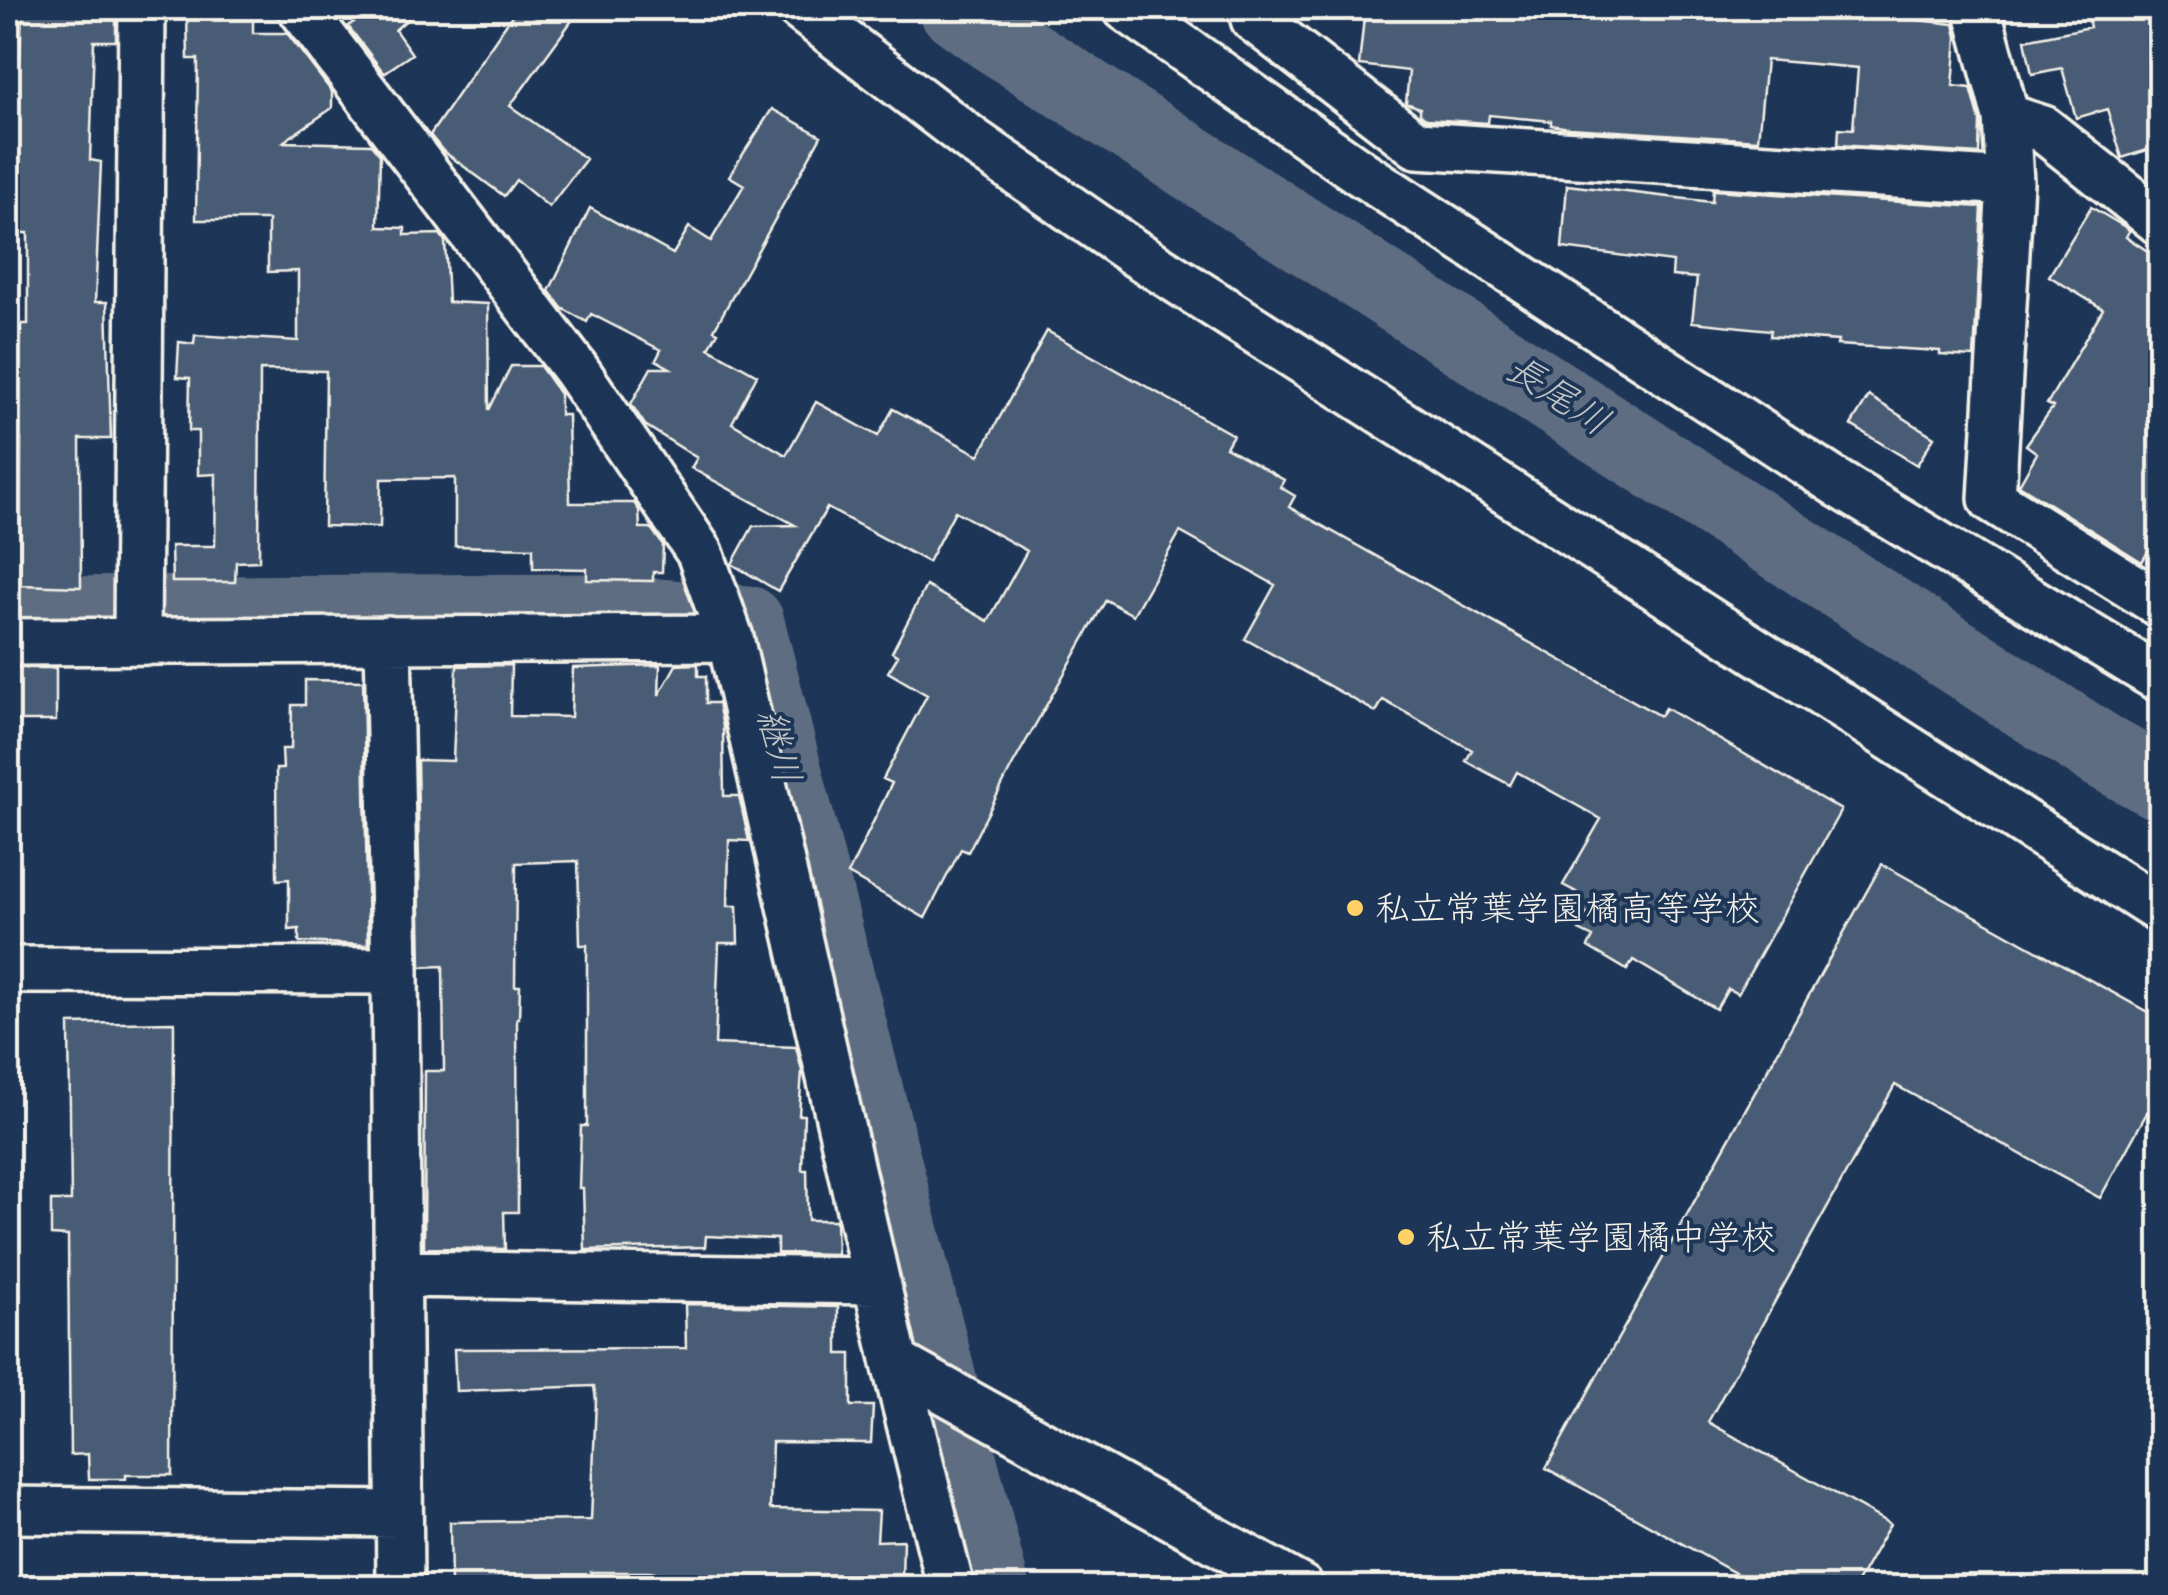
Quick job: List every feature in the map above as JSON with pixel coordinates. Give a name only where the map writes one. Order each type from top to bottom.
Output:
[{"type":"street","points":[[137,640],[142,8]]},
{"type":"street","points":[[300,8],[586,385],[700,553],[730,638],[894,1363],[952,1588]]},
{"type":"street","points":[[800,8],[973,141],[1130,250],[2160,910]]},
{"type":"street","points":[[1126,8],[1361,173],[1840,484],[2160,679]]},
{"type":"street","points":[[1256,8],[1254,19],[1417,145],[2010,182]]},
{"type":"street","points":[[1976,8],[2006,117],[2010,182],[1992,499],[2160,604]]},
{"type":"street","points":[[2006,117],[2043,129],[2160,222]]},
{"type":"street","points":[[8,642],[730,638]]},
{"type":"street","points":[[388,639],[400,1588]]},
{"type":"street","points":[[8,970],[395,971]]},
{"type":"street","points":[[398,1274],[876,1282]]},
{"type":"street","points":[[894,1363],[1301,1588]]},
{"type":"street","points":[[8,1510],[399,1514]]},
{"type":"building","points":[[22,8],[116,8],[116,41],[94,41],[90,160],[101,162],[95,302],[107,302],[111,439],[80,439],[81,587],[20,585],[21,439],[17,439],[21,324],[28,324],[28,233],[16,233],[14,104],[8,103],[8,59],[20,59]]},
{"type":"building","points":[[198,8],[253,8],[253,33],[287,33],[332,92],[332,108],[283,142],[371,144],[380,155],[378,227],[405,228],[405,235],[440,234],[445,241],[448,302],[488,304],[489,410],[511,366],[540,366],[560,394],[560,415],[568,415],[570,503],[634,503],[639,510],[640,528],[651,528],[663,545],[662,572],[653,572],[653,581],[587,580],[587,569],[533,568],[533,548],[455,546],[455,478],[381,479],[380,527],[324,526],[326,371],[260,370],[259,561],[236,562],[235,582],[172,582],[171,546],[215,546],[216,474],[198,475],[198,431],[189,431],[190,378],[177,377],[179,342],[194,344],[195,335],[298,341],[298,271],[268,272],[268,220],[196,220],[198,59],[188,59],[187,14],[198,13]]},
{"type":"building","points":[[375,8],[420,8],[395,30],[412,54],[384,73],[348,26]]},
{"type":"building","points":[[517,8],[581,8],[510,106],[586,159],[549,207],[516,180],[504,196],[443,151],[430,135]]},
{"type":"building","points":[[1365,8],[1837,8],[1836,11],[1954,24],[1957,37],[1953,86],[1971,88],[1980,121],[1979,154],[1838,145],[1839,128],[1853,129],[1858,68],[1766,60],[1758,140],[1569,128],[1551,125],[1551,121],[1489,115],[1488,123],[1427,119],[1420,114],[1420,108],[1406,103],[1409,71],[1359,65]]},
{"type":"building","points":[[2085,8],[2160,8],[2160,146],[2122,158],[2107,109],[2076,118],[2062,68],[2032,74],[2025,40],[2090,27]]},
{"type":"building","points":[[772,109],[821,136],[714,330],[718,332],[709,348],[757,375],[732,423],[786,455],[816,402],[878,436],[893,409],[979,455],[1047,331],[1233,435],[1226,447],[1284,480],[1280,487],[1295,496],[1289,507],[1660,716],[1665,708],[1841,810],[1738,994],[1728,989],[1716,1009],[1633,960],[1627,970],[1588,947],[1593,937],[1579,930],[1588,914],[1573,905],[1580,894],[1563,885],[1601,819],[1517,772],[1510,785],[1466,761],[1472,750],[1383,700],[1376,712],[1245,639],[1275,585],[1180,532],[1133,615],[1106,600],[968,852],[961,849],[925,918],[848,874],[892,783],[883,779],[927,695],[888,672],[898,656],[892,652],[926,586],[988,621],[1027,551],[955,511],[928,562],[827,508],[778,591],[732,564],[753,526],[795,525],[691,468],[697,458],[645,425],[631,404],[651,368],[670,368],[656,360],[661,350],[591,314],[587,322],[562,308],[549,291],[590,208],[673,254],[689,227],[711,241],[744,185],[729,176]]},
{"type":"building","points":[[1567,185],[1712,202],[1713,190],[1982,207],[1974,357],[1940,355],[1940,351],[1837,345],[1838,341],[1770,336],[1771,330],[1692,322],[1697,278],[1672,276],[1673,262],[1562,248]]},
{"type":"building","points":[[2091,207],[2125,227],[2129,231],[2126,237],[2160,259],[2160,531],[2142,562],[2019,485],[2037,453],[2026,445],[2053,407],[2047,404],[2103,309],[2049,276]]},
{"type":"building","points":[[1869,396],[1934,437],[1917,465],[1851,425]]},
{"type":"building","points":[[698,664],[698,676],[706,676],[706,703],[718,703],[723,727],[724,796],[739,796],[749,841],[729,840],[728,906],[737,906],[738,943],[719,943],[715,1044],[796,1047],[802,1071],[799,1115],[804,1115],[802,1170],[807,1170],[808,1220],[836,1220],[837,1254],[777,1253],[777,1239],[706,1236],[705,1247],[585,1250],[583,1188],[579,1188],[581,1126],[587,1126],[587,945],[580,945],[578,861],[516,863],[515,986],[520,986],[518,1212],[504,1212],[505,1249],[424,1248],[425,1071],[444,1071],[443,966],[421,967],[417,760],[453,761],[457,666],[511,665],[510,716],[571,717],[573,668],[660,665],[659,695],[676,665]]},
{"type":"building","points":[[8,668],[56,668],[56,721],[8,721]]},
{"type":"building","points":[[305,680],[363,681],[368,945],[299,942],[299,929],[289,930],[289,879],[277,880],[276,769],[283,769],[282,749],[291,749],[292,705],[305,705]]},
{"type":"building","points":[[1882,864],[2160,1019],[2160,1089],[2100,1198],[1895,1085],[1708,1422],[1890,1524],[1854,1588],[1762,1588],[1546,1468]]},
{"type":"building","points":[[174,1022],[172,1475],[89,1479],[88,1454],[70,1455],[68,1236],[51,1235],[51,1201],[71,1201],[69,1024]]},
{"type":"building","points":[[685,1304],[838,1307],[838,1354],[851,1354],[851,1406],[873,1406],[871,1443],[772,1442],[770,1509],[879,1511],[877,1541],[903,1540],[902,1582],[736,1585],[701,1582],[702,1577],[655,1578],[655,1572],[591,1572],[591,1583],[451,1584],[450,1522],[591,1520],[596,1400],[594,1386],[456,1391],[454,1349],[686,1348]]},
{"type":"waterway","name":"長尾川","points":[[956,8],[2104,752],[2160,783]]},
{"type":"waterway","name":"継川","points":[[8,614],[592,611],[747,623],[992,1588]]},
{"type":"place","name":"私立常葉学園橘高等学校","points":[[1355,908]]},
{"type":"place","name":"私立常葉学園橘中学校","points":[[1406,1237]]}]
